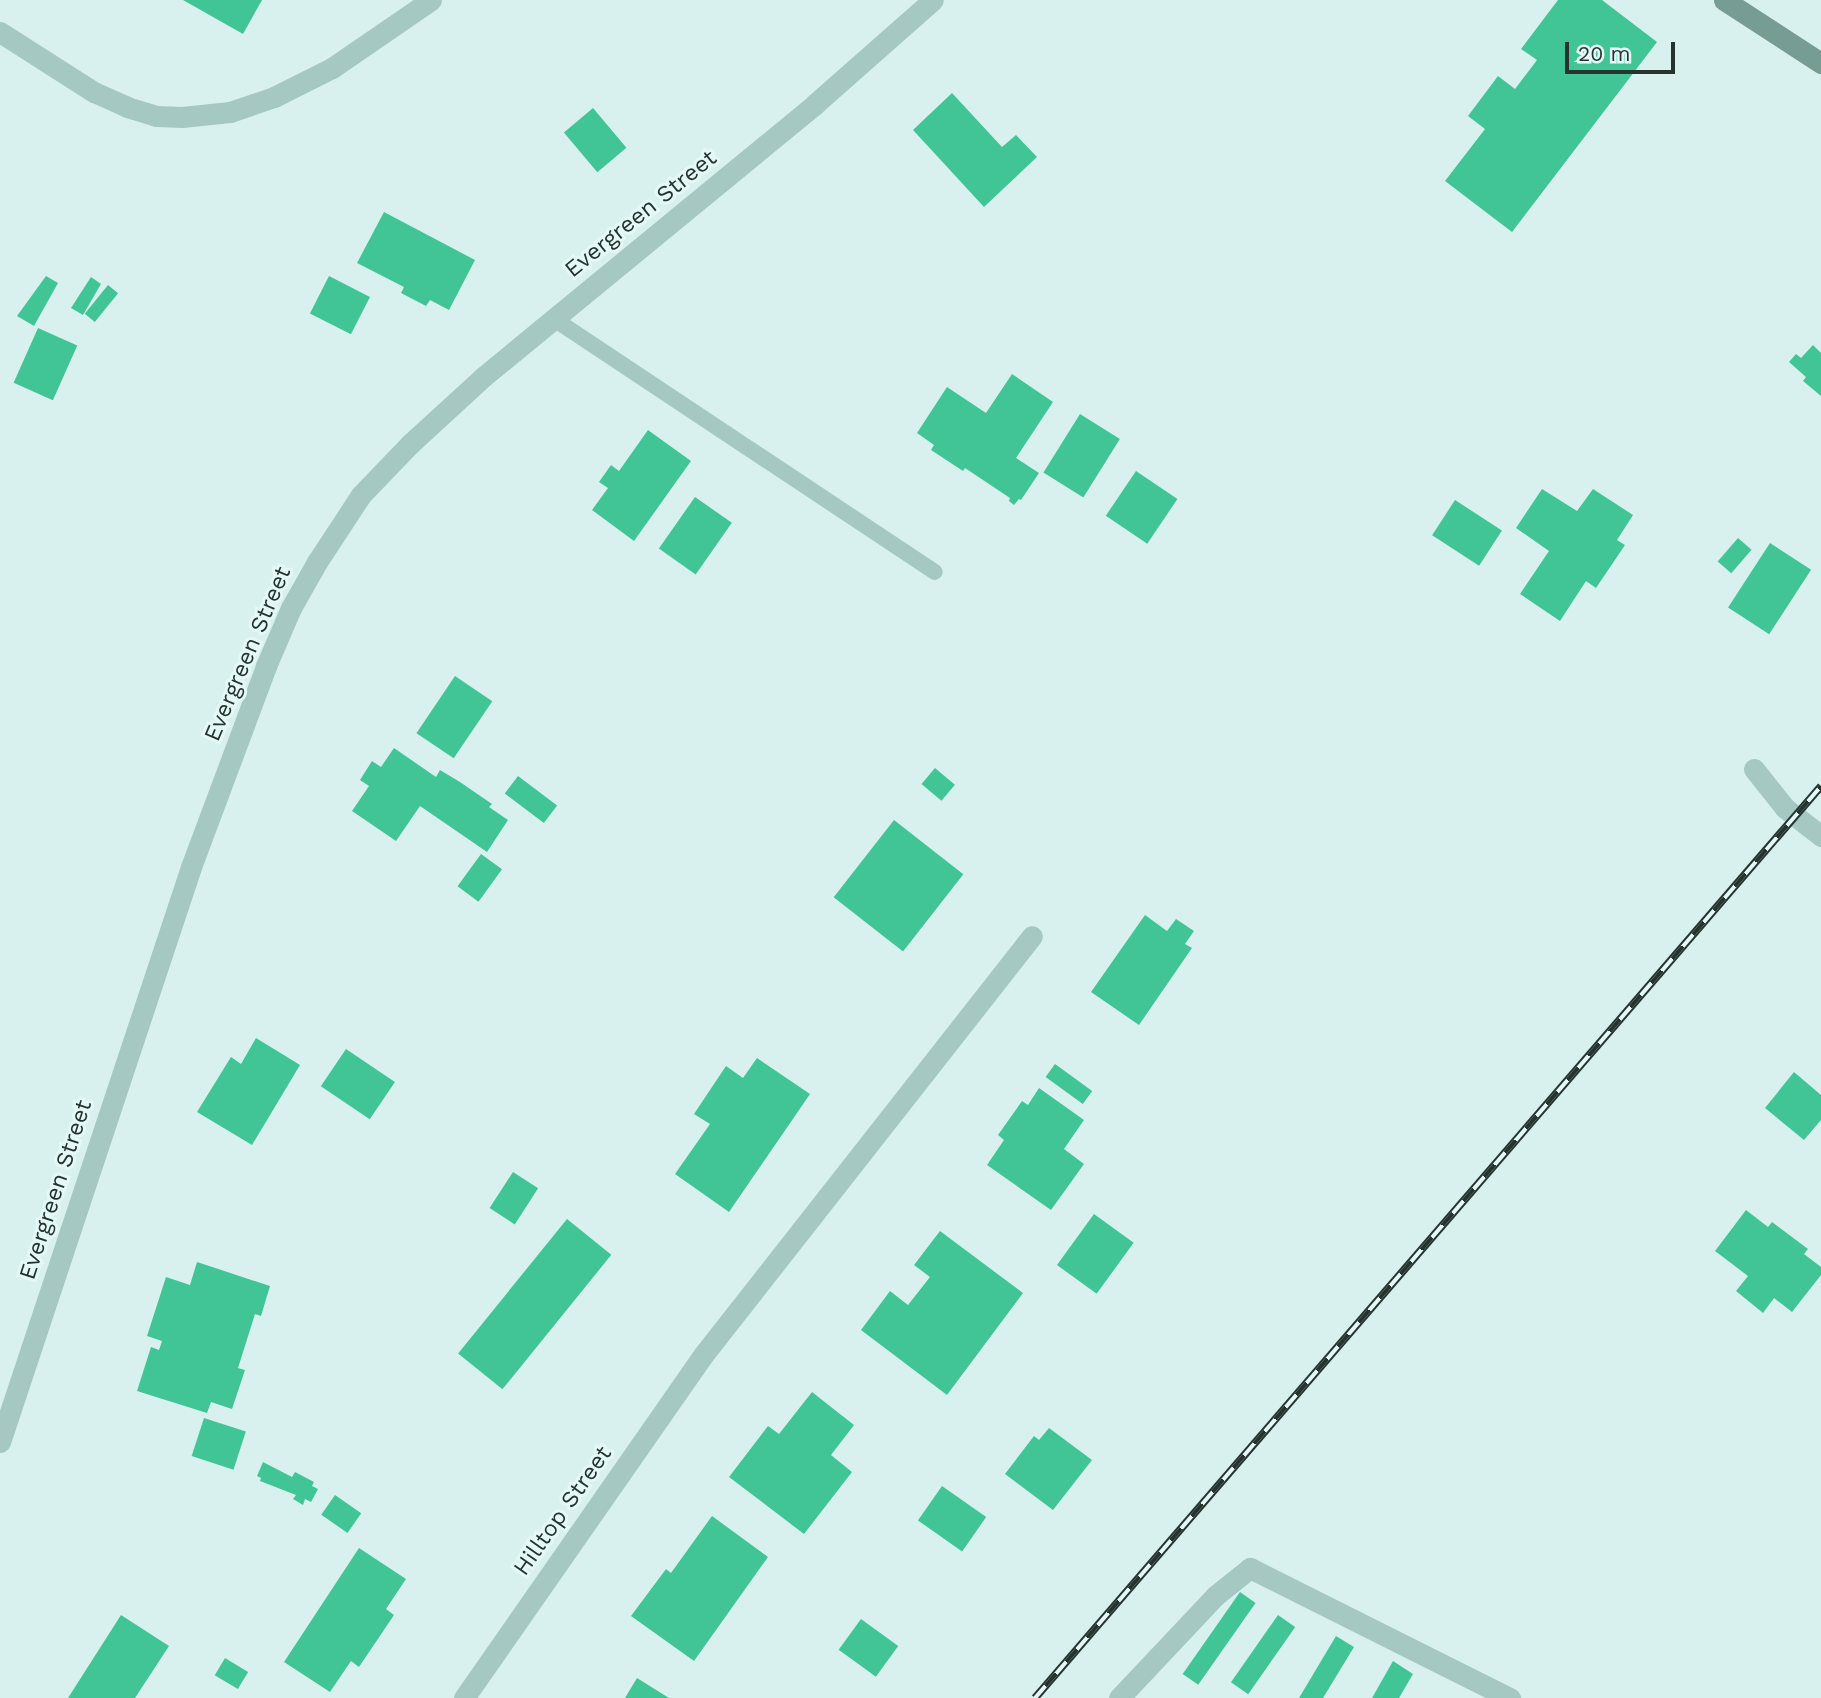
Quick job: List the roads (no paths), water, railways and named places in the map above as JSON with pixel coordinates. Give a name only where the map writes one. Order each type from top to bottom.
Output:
[{"type":"street","points":[[0,32],[94,92],[156,116],[183,117],[230,112],[274,97],[332,68],[431,0]]},
{"type":"street","name":"Evergreen Street","points":[[0,1441],[191,867],[291,608],[317,562],[361,495],[410,444],[482,377],[816,104],[933,0]]},
{"type":"street","points":[[1724,0],[1821,63]]},
{"type":"street","points":[[1754,769],[1785,808],[1821,836]]},
{"type":"street","name":"Hilltop Street","points":[[464,1698],[704,1354],[1032,936]]},
{"type":"street","points":[[1119,1698],[1215,1596],[1250,1568],[1510,1698]]},
{"type":"lane","points":[[554,319],[935,572]]},
{"type":"railway","points":[[1035,1698],[1821,786]]}]
